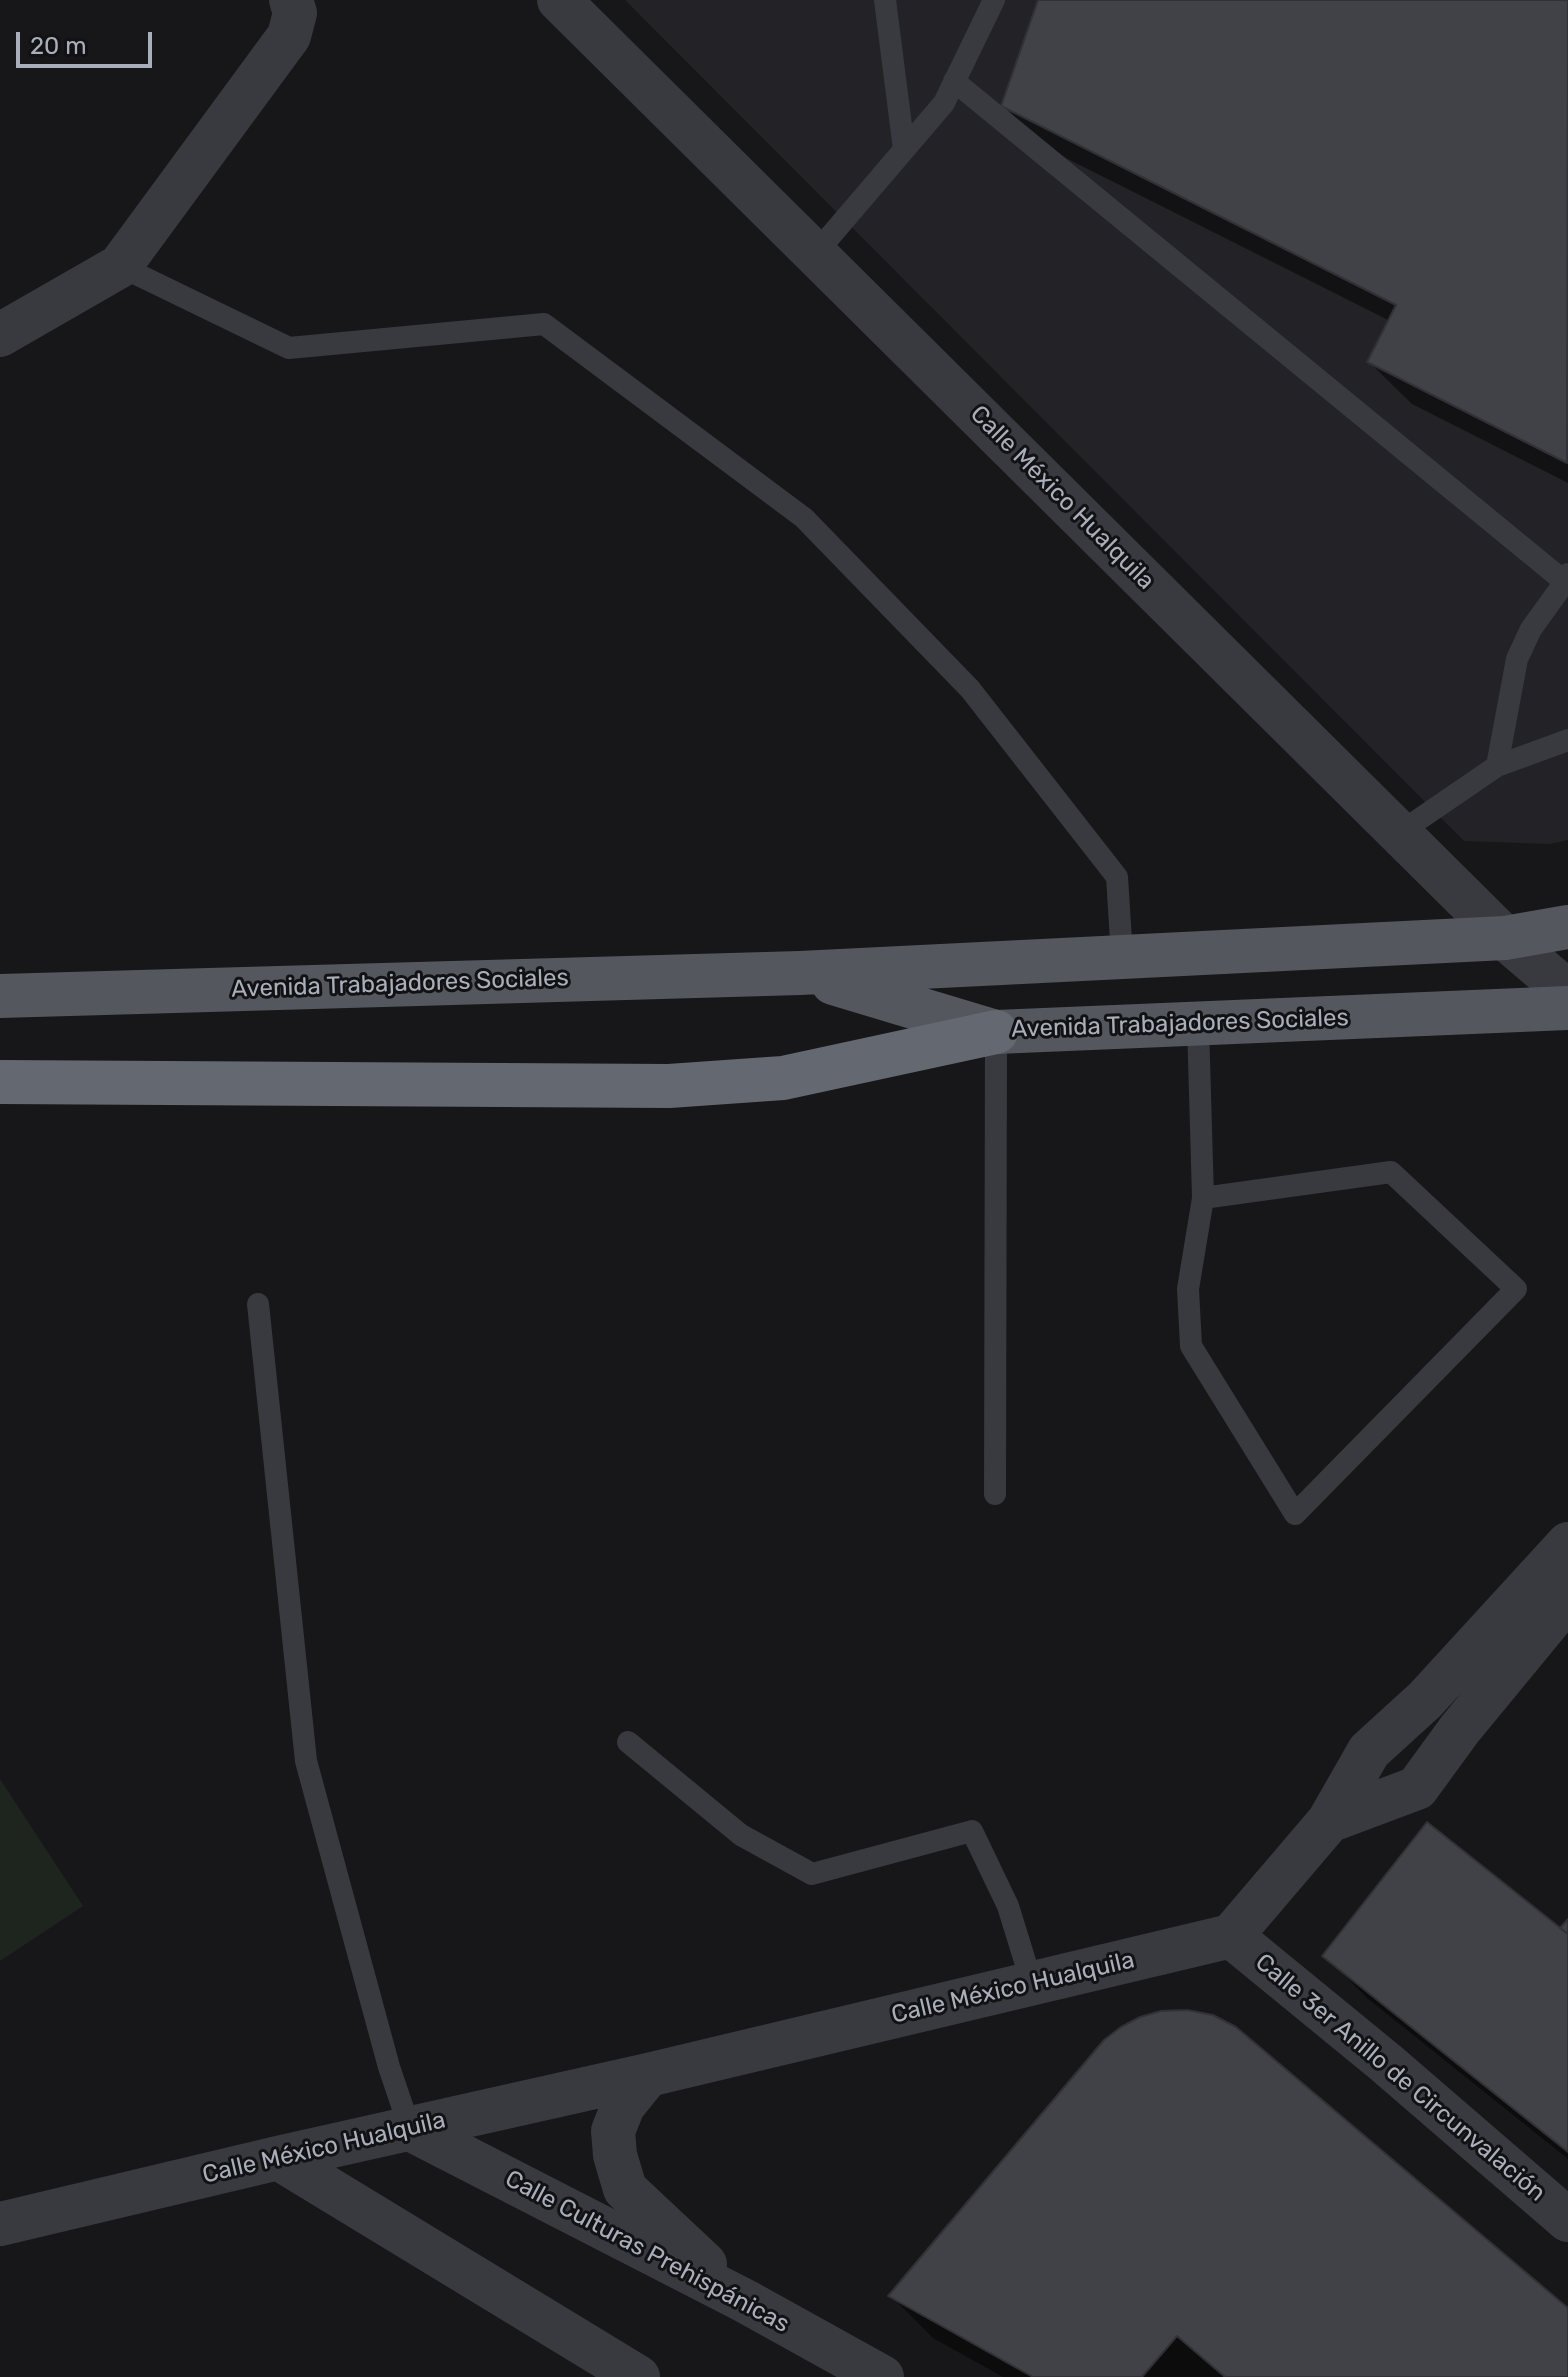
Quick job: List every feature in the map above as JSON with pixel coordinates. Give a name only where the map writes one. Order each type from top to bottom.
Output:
[{"type":"highway","points":[[0,1082],[669,1086],[783,1078],[996,1032]]},
{"type":"main road","name":"Avenida Trabajadores Sociales","points":[[0,996],[800,973],[1505,938],[1568,927]]},
{"type":"main road","name":"Avenida Trabajadores Sociales","points":[[800,973],[996,1032],[1568,1008]]},
{"type":"street","points":[[0,335],[120,266],[289,36],[295,13],[291,0]]},
{"type":"street","name":"Calle México Hualquila","points":[[559,0],[1505,938],[1568,992]]},
{"type":"street","points":[[1231,1936],[1329,1821],[1369,1751],[1425,1700],[1568,1544]]},
{"type":"street","points":[[1329,1821],[1417,1788],[1460,1729],[1568,1598]]},
{"type":"street","points":[[1425,1700],[1460,1729]]},
{"type":"street","name":"Calle México Hualquila","points":[[0,2224],[648,2075],[1231,1936]]},
{"type":"street","name":"Calle 3er Anillo de Circunvalación","points":[[1231,1936],[1386,2063],[1568,2220]]},
{"type":"street","points":[[648,2075],[623,2106],[613,2131],[615,2155],[625,2189],[745,2301]]},
{"type":"street","name":"Calle Culturas Prehispánicas","points":[[410,2129],[745,2301],[882,2377]]},
{"type":"street","points":[[278,2158],[638,2377]]},
{"type":"lane","points":[[885,0],[904,149]]},
{"type":"lane","points":[[815,254],[944,103],[994,0]]},
{"type":"lane","points":[[954,81],[1566,578],[1531,629],[1517,659],[1497,766]]},
{"type":"lane","points":[[120,266],[289,348],[544,324],[804,518],[970,689],[1117,877],[1122,957]]},
{"type":"lane","points":[[1399,833],[1497,766],[1568,740]]},
{"type":"lane","points":[[1198,1024],[1203,1198],[1188,1289],[1191,1346],[1295,1514],[1516,1289],[1391,1172],[1203,1198]]},
{"type":"lane","points":[[995,1494],[996,1032]]},
{"type":"lane","points":[[258,1304],[306,1761],[389,2067],[410,2129]]},
{"type":"lane","points":[[628,1742],[741,1835],[812,1874],[972,1831],[1008,1906],[1032,1984]]},
{"type":"shaded area","points":[[625,0],[1568,0],[1568,840],[1550,844],[1464,841]]},
{"type":"shaded area","points":[[0,1779],[83,1906],[0,1961]]},
{"type":"building","points":[[1038,0],[1568,0],[1567,463],[1367,362],[1396,305],[1001,106]]},
{"type":"building","points":[[1427,1822],[1568,1934],[1568,2152],[1322,1956]]},
{"type":"building","points":[[1568,1919],[1568,1934],[1560,1928]]},
{"type":"building","points":[[1187,2010],[1213,2015],[1236,2027],[1568,2308],[1568,2377],[1225,2377],[1177,2336],[1142,2377],[1033,2377],[888,2296],[1104,2040],[1140,2017],[1161,2011]]}]
